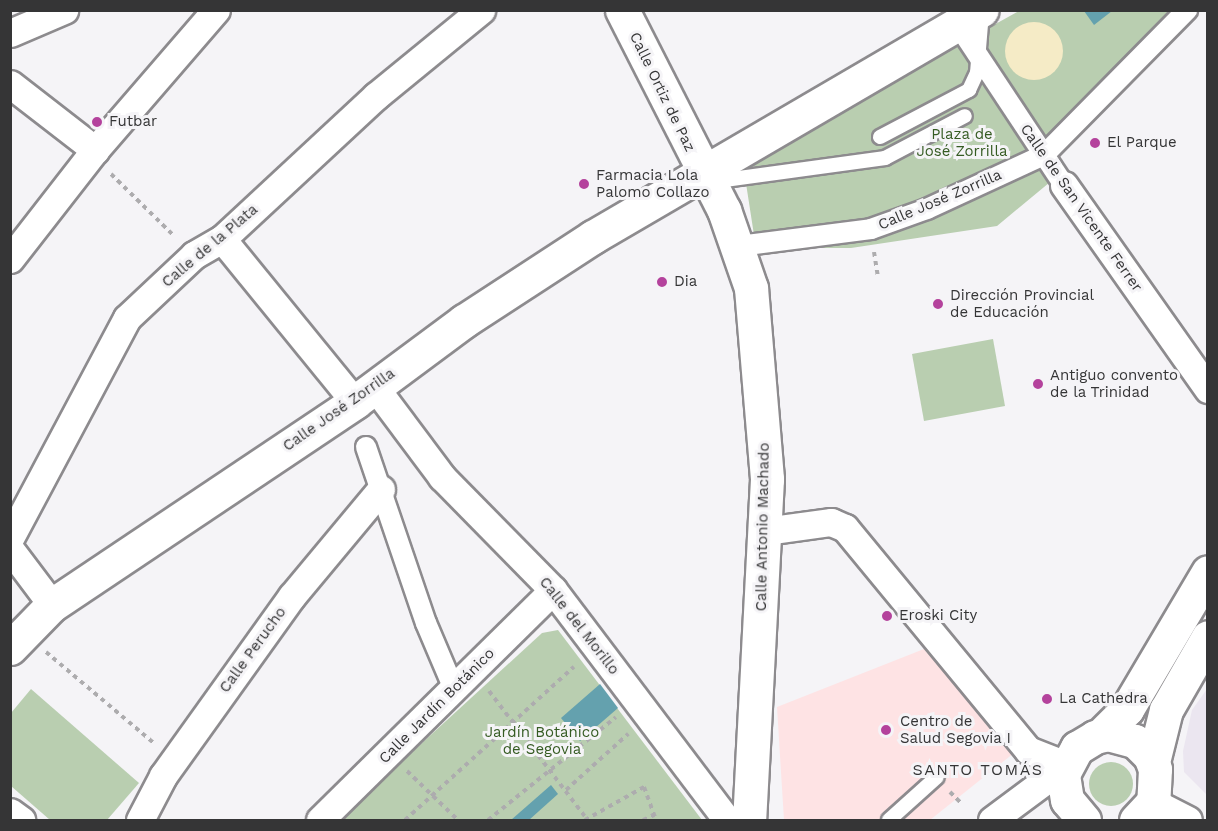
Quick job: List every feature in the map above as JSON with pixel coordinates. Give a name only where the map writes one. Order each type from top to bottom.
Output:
[{"type":"street","points":[[10,33],[64,10]]},
{"type":"street","points":[[10,259],[94,152],[216,10]]},
{"type":"street","name":"Calle de la Plata","points":[[10,538],[113,337],[127,318],[194,255],[222,238],[376,96],[481,10]]},
{"type":"street","name":"Calle Ortiz de Paz","points":[[622,10],[706,183]]},
{"type":"street","name":"Calle José Zorrilla","points":[[739,246],[872,229],[927,209],[1044,155],[1187,10]]},
{"type":"street","name":"Calle José Zorrilla","points":[[17,640],[52,605],[364,394],[464,321],[706,183],[974,15]]},
{"type":"street","name":"Calle de San Vicente Ferrer","points":[[974,15],[978,56],[1064,185],[1208,389]]},
{"type":"street","points":[[10,84],[94,152]]},
{"type":"street","name":"Calle Antonio Machado","points":[[706,183],[739,246],[751,288],[765,427],[765,531],[749,820]]},
{"type":"street","name":"Calle del Morillo","points":[[222,238],[442,477],[553,590],[727,820]]},
{"type":"street","points":[[366,447],[426,623],[454,689]]},
{"type":"street","name":"Calle Perucho","points":[[140,820],[174,760],[292,596],[381,489]]},
{"type":"street","points":[[765,531],[831,522],[845,528],[1028,750],[1066,765]]},
{"type":"street","points":[[10,549],[52,605]]},
{"type":"street","points":[[992,820],[1066,765],[1082,743],[1101,735],[1127,709],[1208,572]]},
{"type":"street","name":"Calle Jardín Botánico","points":[[320,820],[553,590]]},
{"type":"street","points":[[1188,820],[1144,811],[1157,785],[1153,762],[1166,710],[1208,637]]},
{"type":"street","points":[[1101,735],[1129,738],[1153,762]]},
{"type":"street","points":[[1066,765],[1063,783],[1077,816]]},
{"type":"street","points":[[10,812],[21,820]]},
{"type":"lane","points":[[880,137],[969,90],[977,73],[978,56],[974,15]]},
{"type":"lane","name":"Calle José Zorrilla","points":[[706,183],[885,158],[965,116]]},
{"type":"lane","points":[[889,820],[937,777]]},
{"type":"path","points":[[94,152],[194,255]]},
{"type":"path","points":[[17,640],[174,760]]},
{"type":"path","points":[[405,820],[574,667]]},
{"type":"path","points":[[488,689],[566,790],[586,820],[644,786],[656,820]]},
{"type":"path","points":[[488,820],[615,716],[629,734],[566,790]]},
{"type":"path","points":[[402,767],[457,820]]},
{"type":"path","points":[[642,820],[654,815]]},
{"type":"shaded area","name":"Centro de Salud Segovia I","points":[[924,649],[1014,753],[930,820],[784,820],[777,707]]},
{"type":"shaded area","points":[[1207,689],[1207,795],[1184,772],[1183,751],[1192,710]]},
{"type":"green space","name":"Plaza de José Zorrilla","points":[[1019,11],[1197,11],[1056,153],[1067,168],[997,226],[851,248],[756,248],[743,164]]},
{"type":"green space","points":[[993,339],[1005,406],[924,421],[912,354]]},
{"type":"green space","name":"Jardín Botánico de Segovia","points":[[558,630],[702,820],[338,820],[542,633]]},
{"type":"green space","points":[[31,689],[139,783],[107,820],[50,820],[11,786],[11,713]]},
{"type":"green space","points":[[1111,762],[1120,763],[1127,768],[1132,775],[1132,793],[1127,800],[1120,805],[1111,806],[1102,805],[1095,800],[1090,793],[1089,784],[1090,775],[1095,768],[1102,763]]},
{"type":"sand","points":[[1034,22],[1045,24],[1058,35],[1063,51],[1061,62],[1050,75],[1034,80],[1023,78],[1010,67],[1005,51],[1007,40],[1018,27]]},
{"type":"water","points":[[1084,11],[1112,11],[1094,25]]},
{"type":"water","points":[[600,684],[618,708],[580,741],[561,718]]},
{"type":"water","points":[[551,785],[558,794],[529,820],[511,820]]},
{"type":"place","name":"Futbar","points":[[97,122]]},
{"type":"place","name":"El Parque","points":[[1095,143]]},
{"type":"place","name":"Farmacia Lola Palomo Collazo","points":[[584,184]]},
{"type":"place","name":"Dia","points":[[662,282]]},
{"type":"place","name":"Dirección Provincial de Educación","points":[[938,304]]},
{"type":"place","name":"Antiguo convento de la Trinidad","points":[[1038,384]]},
{"type":"place","name":"Eroski City","points":[[887,616]]},
{"type":"place","name":"La Cathedra","points":[[1047,699]]},
{"type":"place","name":"Centro de Salud Segovia I","points":[[886,730]]},
{"type":"district","name":"SANTO TOMÁS","points":[[978,770]]}]
